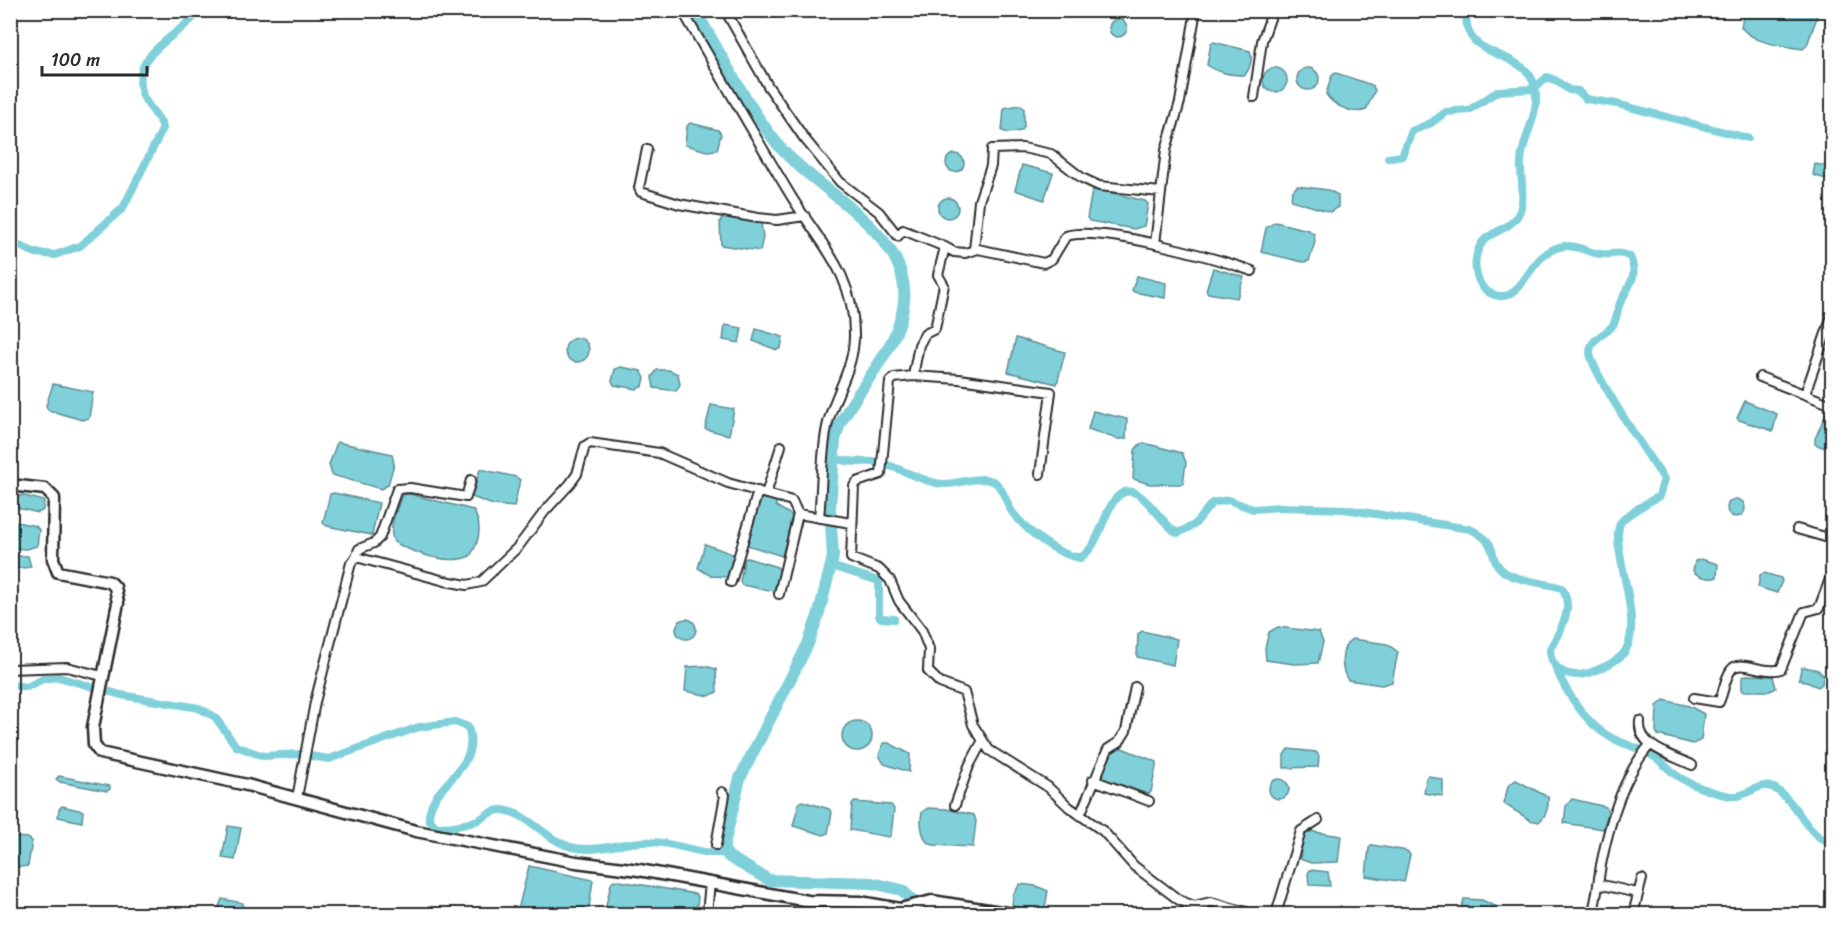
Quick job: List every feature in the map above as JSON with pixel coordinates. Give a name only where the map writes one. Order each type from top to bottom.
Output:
[{"type":"street","points":[[682,10],[805,216],[835,259],[850,292],[854,317],[854,340],[849,369],[834,402],[827,427],[823,518]]},
{"type":"street","points":[[725,10],[768,86],[804,138],[840,182],[879,212],[898,236],[903,230],[954,252],[975,250],[1044,263],[1052,259],[1066,236],[1072,234],[1155,244],[1220,259],[1252,271]]},
{"type":"street","points":[[1155,244],[1166,150],[1180,102],[1196,10]]},
{"type":"street","points":[[1254,97],[1262,41],[1273,10]]},
{"type":"street","points":[[975,250],[979,201],[991,166],[992,149],[1023,148],[1050,154],[1082,178],[1099,186],[1161,192]]},
{"type":"street","points":[[647,149],[639,188],[641,192],[679,204],[758,218],[777,220],[805,216]]},
{"type":"street","points":[[914,376],[919,345],[924,334],[933,332],[936,325],[944,285],[938,275],[945,247]]},
{"type":"street","points":[[1805,394],[1833,316]]},
{"type":"street","points":[[1040,474],[1051,392],[959,379],[914,376],[894,378],[890,382],[882,472],[874,478],[855,483],[851,523],[851,558],[879,569],[890,580],[899,601],[922,631],[928,649],[928,672],[940,683],[964,692],[973,725],[989,750],[1048,787],[1080,815],[1103,831],[1134,866],[1179,900],[1194,906],[1211,902],[1253,915]]},
{"type":"street","points":[[1760,377],[1833,405]]},
{"type":"street","points":[[356,557],[446,581],[467,585],[481,582],[518,547],[545,511],[570,484],[577,474],[585,446],[590,443],[660,453],[728,483],[792,501],[798,514],[779,594]]},
{"type":"street","points":[[730,582],[781,446]]},
{"type":"street","points":[[297,798],[315,702],[351,563],[359,549],[374,543],[380,537],[397,489],[410,488],[466,497],[471,480]]},
{"type":"street","points":[[10,485],[45,489],[54,498],[53,559],[58,572],[110,582],[116,587],[118,603],[100,684],[93,741],[100,753],[297,798],[416,831],[576,862],[710,882],[808,901],[860,902],[900,909],[909,909],[928,901],[1013,915]]},
{"type":"street","points":[[798,514],[851,523]]},
{"type":"street","points":[[1797,529],[1833,539]]},
{"type":"street","points":[[1694,698],[1719,702],[1730,672],[1739,664],[1765,672],[1782,669],[1804,612],[1820,608],[1833,574]]},
{"type":"street","points":[[10,669],[67,667],[100,684]]},
{"type":"street","points":[[1080,815],[1108,749],[1119,742],[1126,731],[1135,687]]},
{"type":"street","points":[[1640,721],[1640,733],[1648,746],[1692,765]]},
{"type":"street","points":[[955,805],[969,766],[982,742]]},
{"type":"street","points":[[1592,915],[1614,817],[1627,780],[1648,746]]},
{"type":"street","points":[[1093,780],[1149,801]]},
{"type":"street","points":[[716,845],[725,795],[722,792]]},
{"type":"street","points":[[1276,915],[1300,831],[1318,820]]},
{"type":"street","points":[[1633,915],[1642,879]]},
{"type":"street","points":[[707,915],[710,882]]},
{"type":"street","points":[[1598,884],[1637,893]]},
{"type":"street","points":[[928,901],[934,915]]},
{"type":"water","points":[[1744,11],[1812,11],[1817,13],[1817,17],[1807,45],[1803,49],[1761,41],[1741,27]]},
{"type":"water","points":[[1114,19],[1122,19],[1127,24],[1125,35],[1114,37],[1109,32],[1109,24]]},
{"type":"water","points":[[1213,42],[1250,51],[1250,64],[1245,75],[1225,73],[1207,65]]},
{"type":"water","points":[[1275,68],[1283,72],[1287,80],[1283,88],[1275,92],[1267,88],[1263,80],[1267,72]]},
{"type":"water","points":[[1308,68],[1316,71],[1319,79],[1316,87],[1308,90],[1300,87],[1297,79],[1300,71]]},
{"type":"water","points":[[1336,73],[1372,85],[1375,90],[1366,110],[1350,110],[1339,106],[1329,98],[1326,94],[1332,75]]},
{"type":"water","points":[[1020,105],[1024,108],[1024,127],[1021,131],[1008,133],[1002,131],[1004,108]]},
{"type":"water","points":[[690,123],[718,130],[721,134],[717,150],[707,151],[685,145],[687,126]]},
{"type":"water","points":[[955,154],[961,157],[964,163],[961,169],[955,172],[949,169],[946,163],[949,157]]},
{"type":"water","points":[[1815,164],[1832,167],[1832,181],[1813,175]]},
{"type":"water","points":[[1022,165],[1053,173],[1044,200],[1015,190]]},
{"type":"water","points":[[1297,186],[1328,190],[1338,195],[1338,207],[1330,212],[1291,200],[1292,192]]},
{"type":"water","points":[[1096,189],[1145,201],[1148,204],[1144,226],[1134,229],[1090,221],[1087,218],[1092,191]]},
{"type":"water","points":[[948,198],[955,201],[958,208],[955,215],[948,218],[941,215],[938,208],[941,201]]},
{"type":"water","points":[[723,217],[761,223],[763,237],[760,251],[721,245],[720,221]]},
{"type":"water","points":[[1275,222],[1308,230],[1314,234],[1315,242],[1309,261],[1303,262],[1261,252],[1266,228]]},
{"type":"water","points":[[1213,268],[1244,277],[1237,298],[1208,293],[1206,290]]},
{"type":"water","points":[[1137,276],[1166,283],[1165,298],[1134,292],[1132,290]]},
{"type":"water","points":[[725,325],[742,328],[739,343],[723,340]]},
{"type":"water","points":[[756,329],[783,337],[781,348],[777,350],[753,341]]},
{"type":"water","points":[[577,338],[585,342],[589,350],[585,358],[577,362],[569,358],[565,350],[569,342]]},
{"type":"water","points":[[1016,338],[1065,352],[1057,384],[1008,372]]},
{"type":"water","points":[[621,367],[641,371],[645,378],[643,386],[637,389],[614,385],[612,381],[615,369]]},
{"type":"water","points":[[657,370],[669,370],[678,374],[680,384],[676,391],[654,388],[652,377]]},
{"type":"water","points":[[53,384],[93,392],[89,418],[82,420],[48,410],[46,406]]},
{"type":"water","points":[[1745,401],[1777,414],[1773,431],[1737,418]]},
{"type":"water","points":[[711,405],[734,409],[729,435],[705,429]]},
{"type":"water","points":[[1832,410],[1832,451],[1815,444],[1815,439],[1827,411]]},
{"type":"water","points":[[1093,411],[1127,419],[1126,439],[1117,439],[1088,429]]},
{"type":"water","points":[[337,442],[392,454],[394,464],[388,485],[381,489],[332,475],[329,465]]},
{"type":"water","points":[[1144,443],[1182,453],[1186,462],[1183,484],[1150,484],[1133,479],[1135,450]]},
{"type":"water","points":[[480,469],[516,477],[520,480],[514,507],[493,505],[472,497]]},
{"type":"water","points":[[330,494],[379,503],[372,535],[327,526],[323,523]]},
{"type":"water","points":[[409,494],[473,510],[478,522],[479,533],[470,556],[452,560],[431,557],[394,542],[392,525],[395,513],[402,495]]},
{"type":"water","points":[[21,495],[44,501],[43,510],[38,513],[14,507],[14,499]]},
{"type":"water","points":[[760,496],[776,500],[776,506],[793,516],[782,556],[747,545]]},
{"type":"water","points":[[1736,499],[1742,502],[1745,508],[1742,514],[1736,517],[1730,514],[1727,508],[1730,502]]},
{"type":"water","points":[[11,521],[36,526],[39,530],[37,546],[26,549],[11,548]]},
{"type":"water","points":[[705,544],[735,555],[729,577],[711,576],[698,568]]},
{"type":"water","points":[[11,556],[28,556],[31,567],[11,569]]},
{"type":"water","points":[[744,559],[777,567],[780,571],[774,591],[742,585],[740,582]]},
{"type":"water","points":[[1701,559],[1718,564],[1717,577],[1704,577],[1693,571],[1695,561]]},
{"type":"water","points":[[1764,573],[1781,578],[1777,593],[1758,587],[1760,575]]},
{"type":"water","points":[[686,619],[693,622],[696,629],[693,636],[686,639],[679,636],[676,629],[679,622]]},
{"type":"water","points":[[1278,627],[1319,632],[1323,642],[1318,663],[1294,664],[1266,660],[1265,648],[1269,632]]},
{"type":"water","points":[[1142,631],[1177,639],[1173,665],[1137,657],[1138,634]]},
{"type":"water","points":[[1352,639],[1387,644],[1398,652],[1392,682],[1382,685],[1348,680],[1342,658],[1345,647]]},
{"type":"water","points":[[705,666],[716,669],[717,692],[709,696],[685,691],[687,667]]},
{"type":"water","points":[[1801,668],[1818,670],[1824,676],[1822,684],[1818,687],[1799,679]]},
{"type":"water","points":[[1746,675],[1773,676],[1776,688],[1770,691],[1742,691],[1742,677]]},
{"type":"water","points":[[1664,700],[1689,706],[1704,714],[1701,740],[1693,744],[1658,735],[1656,731],[1657,706]]},
{"type":"water","points":[[857,721],[863,722],[871,730],[871,742],[863,750],[857,751],[851,750],[843,742],[842,736],[843,730],[851,722]]},
{"type":"water","points":[[884,743],[889,743],[910,754],[909,772],[884,764],[879,755]]},
{"type":"water","points":[[1117,746],[1157,762],[1151,792],[1148,794],[1102,778],[1101,775],[1114,747]]},
{"type":"water","points":[[1288,749],[1316,752],[1319,756],[1318,767],[1284,768],[1284,755]]},
{"type":"water","points":[[59,776],[110,786],[110,789],[107,791],[60,782],[56,779]]},
{"type":"water","points":[[1429,776],[1443,780],[1443,796],[1424,793],[1426,778]]},
{"type":"water","points":[[1279,779],[1286,782],[1289,789],[1286,796],[1279,799],[1272,796],[1269,789],[1272,782]]},
{"type":"water","points":[[1516,780],[1548,797],[1547,811],[1539,822],[1530,820],[1504,804],[1508,786]]},
{"type":"water","points":[[1572,799],[1606,807],[1608,813],[1603,829],[1564,823],[1566,806]]},
{"type":"water","points":[[802,801],[829,809],[832,813],[828,833],[824,835],[793,826],[799,803]]},
{"type":"water","points":[[855,802],[891,805],[894,809],[891,835],[889,837],[850,830],[852,804]]},
{"type":"water","points":[[62,806],[83,811],[82,822],[58,817]]},
{"type":"water","points":[[928,808],[974,815],[976,821],[973,847],[933,845],[927,842],[922,831],[921,820],[922,812]]},
{"type":"water","points":[[228,826],[241,828],[235,860],[222,858]]},
{"type":"water","points":[[1304,832],[1341,836],[1338,862],[1311,863],[1300,859]]},
{"type":"water","points":[[11,837],[28,838],[32,841],[28,866],[11,868]]},
{"type":"water","points":[[1372,845],[1407,851],[1410,855],[1404,882],[1366,876],[1369,848]]},
{"type":"water","points":[[529,866],[593,880],[588,914],[517,914]]},
{"type":"water","points":[[1310,870],[1328,872],[1330,886],[1309,885]]},
{"type":"water","points":[[614,880],[695,894],[698,897],[696,914],[604,914]]},
{"type":"water","points":[[1020,884],[1036,886],[1048,891],[1044,913],[1012,906],[1013,895]]},
{"type":"water","points":[[222,899],[243,903],[243,914],[216,914]]},
{"type":"water","points":[[1464,899],[1482,900],[1497,907],[1497,914],[1460,914]]},
{"type":"waterway","points":[[10,242],[36,253],[55,255],[80,246],[123,208],[163,128],[142,93],[140,79],[143,67],[159,46],[200,10]]},
{"type":"waterway","points":[[695,10],[745,97],[779,146],[795,163],[858,214],[893,254],[902,276],[904,301],[895,335],[839,426],[835,440],[830,507],[833,557],[819,613],[808,644],[740,778],[723,849],[729,857],[769,880],[872,883],[902,890],[912,900],[920,914]]},
{"type":"waterway","points":[[835,458],[851,462],[885,464],[934,483],[955,483],[980,479],[993,481],[1002,491],[1012,512],[1026,527],[1052,547],[1080,558],[1096,540],[1113,502],[1122,493],[1130,491],[1139,495],[1178,533],[1194,525],[1212,503],[1228,500],[1253,509],[1281,507],[1344,509],[1470,529],[1487,540],[1498,566],[1509,575],[1562,588],[1566,596],[1567,612],[1550,649],[1553,662],[1557,667],[1568,674],[1582,675],[1598,670],[1614,661],[1627,647],[1631,635],[1630,607],[1619,545],[1619,526],[1628,515],[1659,496],[1664,479],[1599,376],[1590,352],[1593,343],[1614,323],[1620,303],[1632,281],[1633,264],[1630,257],[1622,254],[1600,254],[1565,246],[1553,249],[1543,256],[1516,290],[1508,295],[1492,294],[1481,284],[1476,270],[1480,246],[1489,236],[1508,226],[1518,215],[1521,207],[1522,154],[1536,101],[1534,82],[1525,70],[1513,61],[1474,41],[1468,28],[1467,10]]},
{"type":"waterway","points":[[1388,158],[1402,156],[1412,131],[1431,123],[1446,112],[1469,110],[1498,91],[1534,89],[1547,77],[1569,90],[1578,91],[1586,99],[1617,104],[1748,138]]},
{"type":"waterway","points":[[831,566],[879,581],[879,616],[894,619]]},
{"type":"waterway","points":[[1555,666],[1577,706],[1593,724],[1610,737],[1651,755],[1682,779],[1711,791],[1737,796],[1763,786],[1774,788],[1783,794],[1815,833],[1832,844]]},
{"type":"waterway","points":[[10,685],[27,687],[43,679],[58,677],[121,695],[199,708],[215,717],[236,746],[263,756],[300,754],[329,759],[419,727],[455,722],[468,727],[471,742],[462,766],[436,796],[431,807],[429,820],[437,827],[468,824],[493,812],[503,810],[521,816],[562,844],[581,849],[652,842],[724,853]]}]
